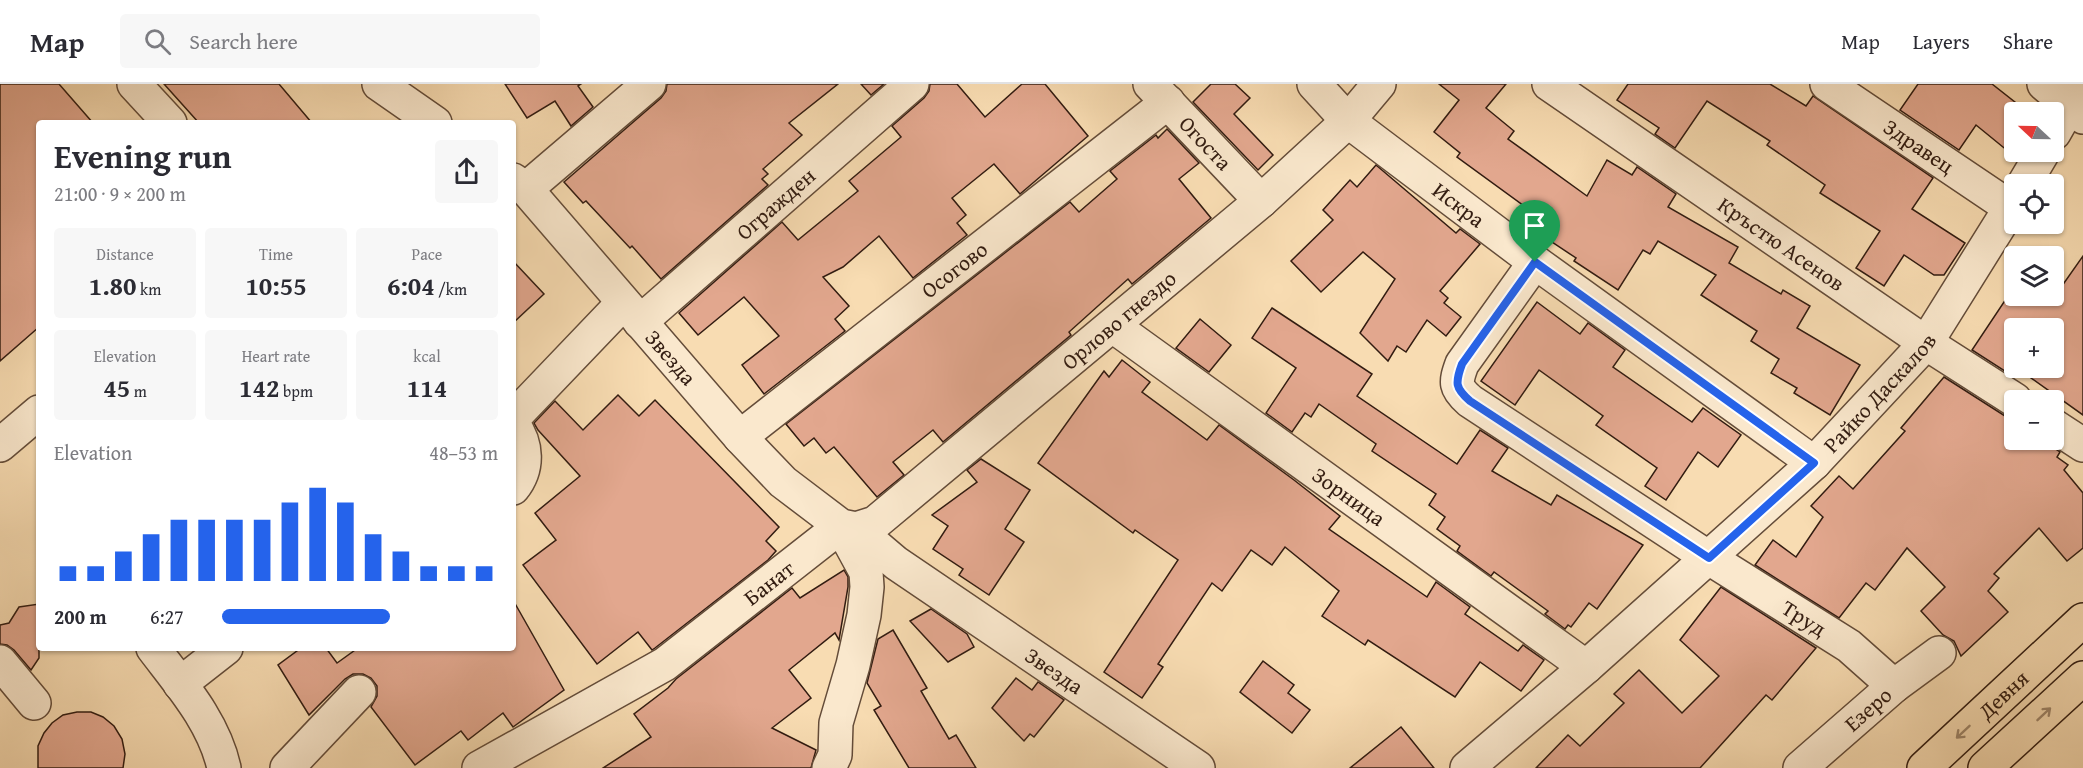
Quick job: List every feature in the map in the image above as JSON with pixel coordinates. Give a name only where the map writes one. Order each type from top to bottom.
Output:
[{"type":"main road","name":"Девня","points":[[1924,768],[2083,621]]},
{"type":"main road","name":"Девня","points":[[1985,768],[2083,678]]},
{"type":"street","points":[[135,84],[167,120]]},
{"type":"street","points":[[379,84],[423,120]]},
{"type":"street","points":[[519,185],[649,84]]},
{"type":"street","name":"Огражден","points":[[516,415],[632,312],[912,84]]},
{"type":"street","name":"Искра","points":[[1314,84],[1348,121],[1535,262],[1814,463]]},
{"type":"street","name":"Орлово гнездо","points":[[848,527],[874,523],[1113,326],[1261,201],[1348,121],[1379,84]]},
{"type":"street","name":"Кръстю Асенов","points":[[1550,84],[1926,343],[2004,394]]},
{"type":"street","name":"Здравец","points":[[1827,84],[2004,190]]},
{"type":"street","points":[[2044,84],[2078,102],[2064,121]]},
{"type":"street","name":"Огоста","points":[[1159,93],[1261,201]]},
{"type":"street","name":"Осогово","points":[[740,437],[1159,93]]},
{"type":"street","name":"Звезда","points":[[519,185],[740,437],[783,482],[896,563],[1198,768]]},
{"type":"street","name":"Райко Даскалов","points":[[1467,768],[1586,667],[1814,463],[1926,343],[2004,219]]},
{"type":"street","name":"Труд","points":[[1535,262],[1462,364],[1457,382],[1459,391],[1470,401],[1709,558],[1849,646],[1894,686]]},
{"type":"street","name":"Зорница","points":[[1113,326],[1586,667]]},
{"type":"street","points":[[0,445],[36,415]]},
{"type":"street","points":[[516,428],[525,450],[524,467],[516,482]]},
{"type":"street","points":[[2064,433],[2083,445]]},
{"type":"street","points":[[829,768],[835,755],[836,723],[853,665],[864,615],[867,587],[866,572],[848,527]]},
{"type":"street","name":"Банат","points":[[493,765],[665,664],[848,527]]},
{"type":"street","points":[[155,651],[207,723],[219,747],[224,768]]},
{"type":"street","points":[[180,684],[222,651]]},
{"type":"street","name":"Езеро","points":[[1800,768],[1894,686],[1939,653]]},
{"type":"street","points":[[0,662],[34,703]]},
{"type":"street","points":[[287,768],[359,692]]},
{"type":"street","points":[[836,723],[858,768]]},
{"type":"building","points":[[0,84],[59,84],[90,120],[36,120],[36,330],[0,361]]},
{"type":"building","points":[[164,84],[279,84],[309,120],[196,120]]},
{"type":"building","points":[[505,84],[581,84],[578,86],[593,107],[571,126],[555,101],[527,118]]},
{"type":"building","points":[[667,84],[838,84],[789,123],[802,135],[763,169],[768,174],[762,179],[768,185],[661,279],[632,246],[630,248],[586,201],[583,203],[564,182],[661,98],[666,91]]},
{"type":"building","points":[[861,84],[884,84],[871,95]]},
{"type":"building","points":[[930,84],[957,84],[985,117],[1022,84],[1045,84],[1088,136],[1020,194],[994,164],[952,198],[966,215],[957,223],[967,235],[913,278],[879,236],[843,267],[823,277],[849,306],[835,319],[845,331],[764,394],[742,365],[779,336],[744,297],[698,335],[679,313],[782,222],[798,240],[858,191],[849,181],[901,137],[892,126],[924,98],[929,91]]},
{"type":"building","points":[[1211,84],[1235,84],[1250,98],[1234,114],[1273,155],[1258,170],[1193,102]]},
{"type":"building","points":[[1439,84],[1506,84],[1486,108],[1514,131],[1508,139],[1587,196],[1607,160],[1632,175],[1637,167],[1676,194],[1668,207],[1738,247],[1729,263],[1781,294],[1783,290],[1810,306],[1797,328],[1860,365],[1830,415],[1794,393],[1797,388],[1771,373],[1779,359],[1751,341],[1757,331],[1701,295],[1716,275],[1658,241],[1650,254],[1643,250],[1618,290],[1574,261],[1576,258],[1516,218],[1524,206],[1457,157],[1460,153],[1434,132],[1459,100]]},
{"type":"building","points":[[1628,84],[1770,84],[1806,106],[1813,96],[1933,178],[1912,209],[1965,243],[1944,275],[1934,275],[1904,255],[1884,286],[1856,268],[1880,231],[1820,193],[1825,185],[1767,145],[1770,141],[1707,101],[1675,148],[1655,134],[1659,128],[1617,100]]},
{"type":"building","points":[[1918,84],[1992,84],[2015,102],[2004,102],[2004,148],[1976,125],[1959,150],[1900,110]]},
{"type":"building","points":[[1167,129],[1199,163],[1179,179],[1211,218],[1132,284],[1128,279],[1069,332],[1071,335],[943,442],[933,430],[893,462],[904,475],[877,497],[834,447],[826,453],[814,438],[804,446],[786,424],[1070,202],[1079,212],[1117,179],[1110,171],[1156,135],[1158,138]]},
{"type":"building","points":[[1376,165],[1456,233],[1460,229],[1480,244],[1440,291],[1448,298],[1444,303],[1461,317],[1446,336],[1427,320],[1406,352],[1397,346],[1388,361],[1360,333],[1395,279],[1363,252],[1321,292],[1291,261],[1333,220],[1323,210],[1350,180],[1357,187]]},
{"type":"building","points":[[2083,256],[2083,415],[2064,401],[2064,390],[2048,390],[2031,378],[2064,378],[2064,318],[2004,318],[2004,371],[1972,350],[2004,302],[2004,306],[2064,306],[2064,283]]},
{"type":"building","points":[[516,264],[544,294],[516,320]]},
{"type":"building","points":[[1537,302],[1580,334],[1588,323],[1625,350],[1613,367],[1692,422],[1703,408],[1741,435],[1718,467],[1698,452],[1666,500],[1645,486],[1657,468],[1596,425],[1603,416],[1539,370],[1515,405],[1481,381]]},
{"type":"building","points":[[1272,308],[1372,374],[1357,396],[1457,464],[1480,430],[1508,448],[1492,471],[1551,505],[1557,495],[1643,545],[1597,609],[1589,603],[1571,627],[1568,625],[1565,629],[1545,614],[1548,611],[1494,572],[1491,576],[1457,551],[1460,546],[1437,529],[1445,517],[1429,505],[1436,494],[1372,451],[1376,444],[1319,404],[1311,417],[1305,413],[1292,432],[1266,413],[1296,368],[1252,338]]},
{"type":"building","points":[[1200,319],[1231,345],[1209,372],[1176,348]]},
{"type":"building","points":[[1122,360],[1150,382],[1142,392],[1207,440],[1219,425],[1340,516],[1329,529],[1427,597],[1436,582],[1470,607],[1465,614],[1518,651],[1523,645],[1544,660],[1521,691],[1480,662],[1455,697],[1368,640],[1365,645],[1322,616],[1339,591],[1285,547],[1272,565],[1251,550],[1222,591],[1212,583],[1158,664],[1163,667],[1142,698],[1104,672],[1178,560],[1135,530],[1133,533],[1038,463],[1104,371],[1109,377]]},
{"type":"building","points":[[1944,377],[2004,415],[2004,450],[2057,450],[2060,452],[2057,457],[2068,465],[2064,470],[2083,493],[2083,548],[2067,561],[2039,528],[1994,574],[1999,578],[1988,591],[2008,612],[1961,656],[1954,641],[1943,635],[1921,611],[1945,587],[1907,548],[1875,590],[1866,583],[1839,618],[1755,565],[1773,540],[1796,557],[1823,517],[1811,506],[1839,476],[1853,489],[1905,431],[1901,428]]},
{"type":"building","points":[[618,395],[639,416],[655,400],[779,527],[766,541],[776,551],[768,560],[655,648],[652,650],[638,632],[597,664],[523,565],[556,540],[535,513],[580,476],[534,423],[555,401],[583,430]]},
{"type":"building","points":[[981,459],[1030,490],[1005,529],[1024,542],[989,595],[959,575],[963,569],[933,549],[948,526],[932,515],[977,482],[967,470]]},
{"type":"building","points":[[844,570],[848,577],[848,587],[839,640],[835,633],[789,670],[811,698],[772,728],[816,750],[811,768],[603,768],[651,737],[634,714],[676,679],[792,588],[800,598]]},
{"type":"building","points":[[1721,587],[1816,648],[1772,700],[1766,695],[1700,768],[1536,768],[1568,735],[1580,746],[1624,703],[1614,694],[1639,670],[1682,713],[1719,676],[1680,640]]},
{"type":"building","points":[[36,604],[36,651],[39,651],[39,658],[31,670],[14,650],[7,645],[0,644],[0,625],[9,623],[19,607]]},
{"type":"building","points":[[516,605],[564,690],[513,727],[503,713],[468,740],[461,731],[415,765],[371,707],[377,696],[377,686],[371,678],[363,674],[353,674],[309,715],[278,665],[297,651],[328,651],[337,663],[354,651],[516,651]]},
{"type":"building","points":[[931,609],[967,634],[974,647],[948,662],[910,621]]},
{"type":"building","points":[[893,630],[927,688],[921,691],[949,739],[956,735],[976,768],[909,768],[874,710],[881,706],[867,683],[878,639]]},
{"type":"building","points":[[1263,661],[1294,685],[1288,693],[1310,710],[1292,733],[1240,692]]},
{"type":"building","points":[[1016,678],[1032,690],[1038,682],[1064,700],[1034,737],[1030,734],[1024,741],[992,708]]},
{"type":"building","points":[[91,712],[103,717],[114,726],[122,739],[125,754],[123,768],[38,768],[38,746],[44,733],[63,715]]},
{"type":"building","points":[[1401,727],[1434,768],[1350,768]]},
{"type":"route","points":[[1535,262],[1814,463],[1709,558],[1470,401],[1459,391],[1457,382],[1462,364],[1535,262]]}]
